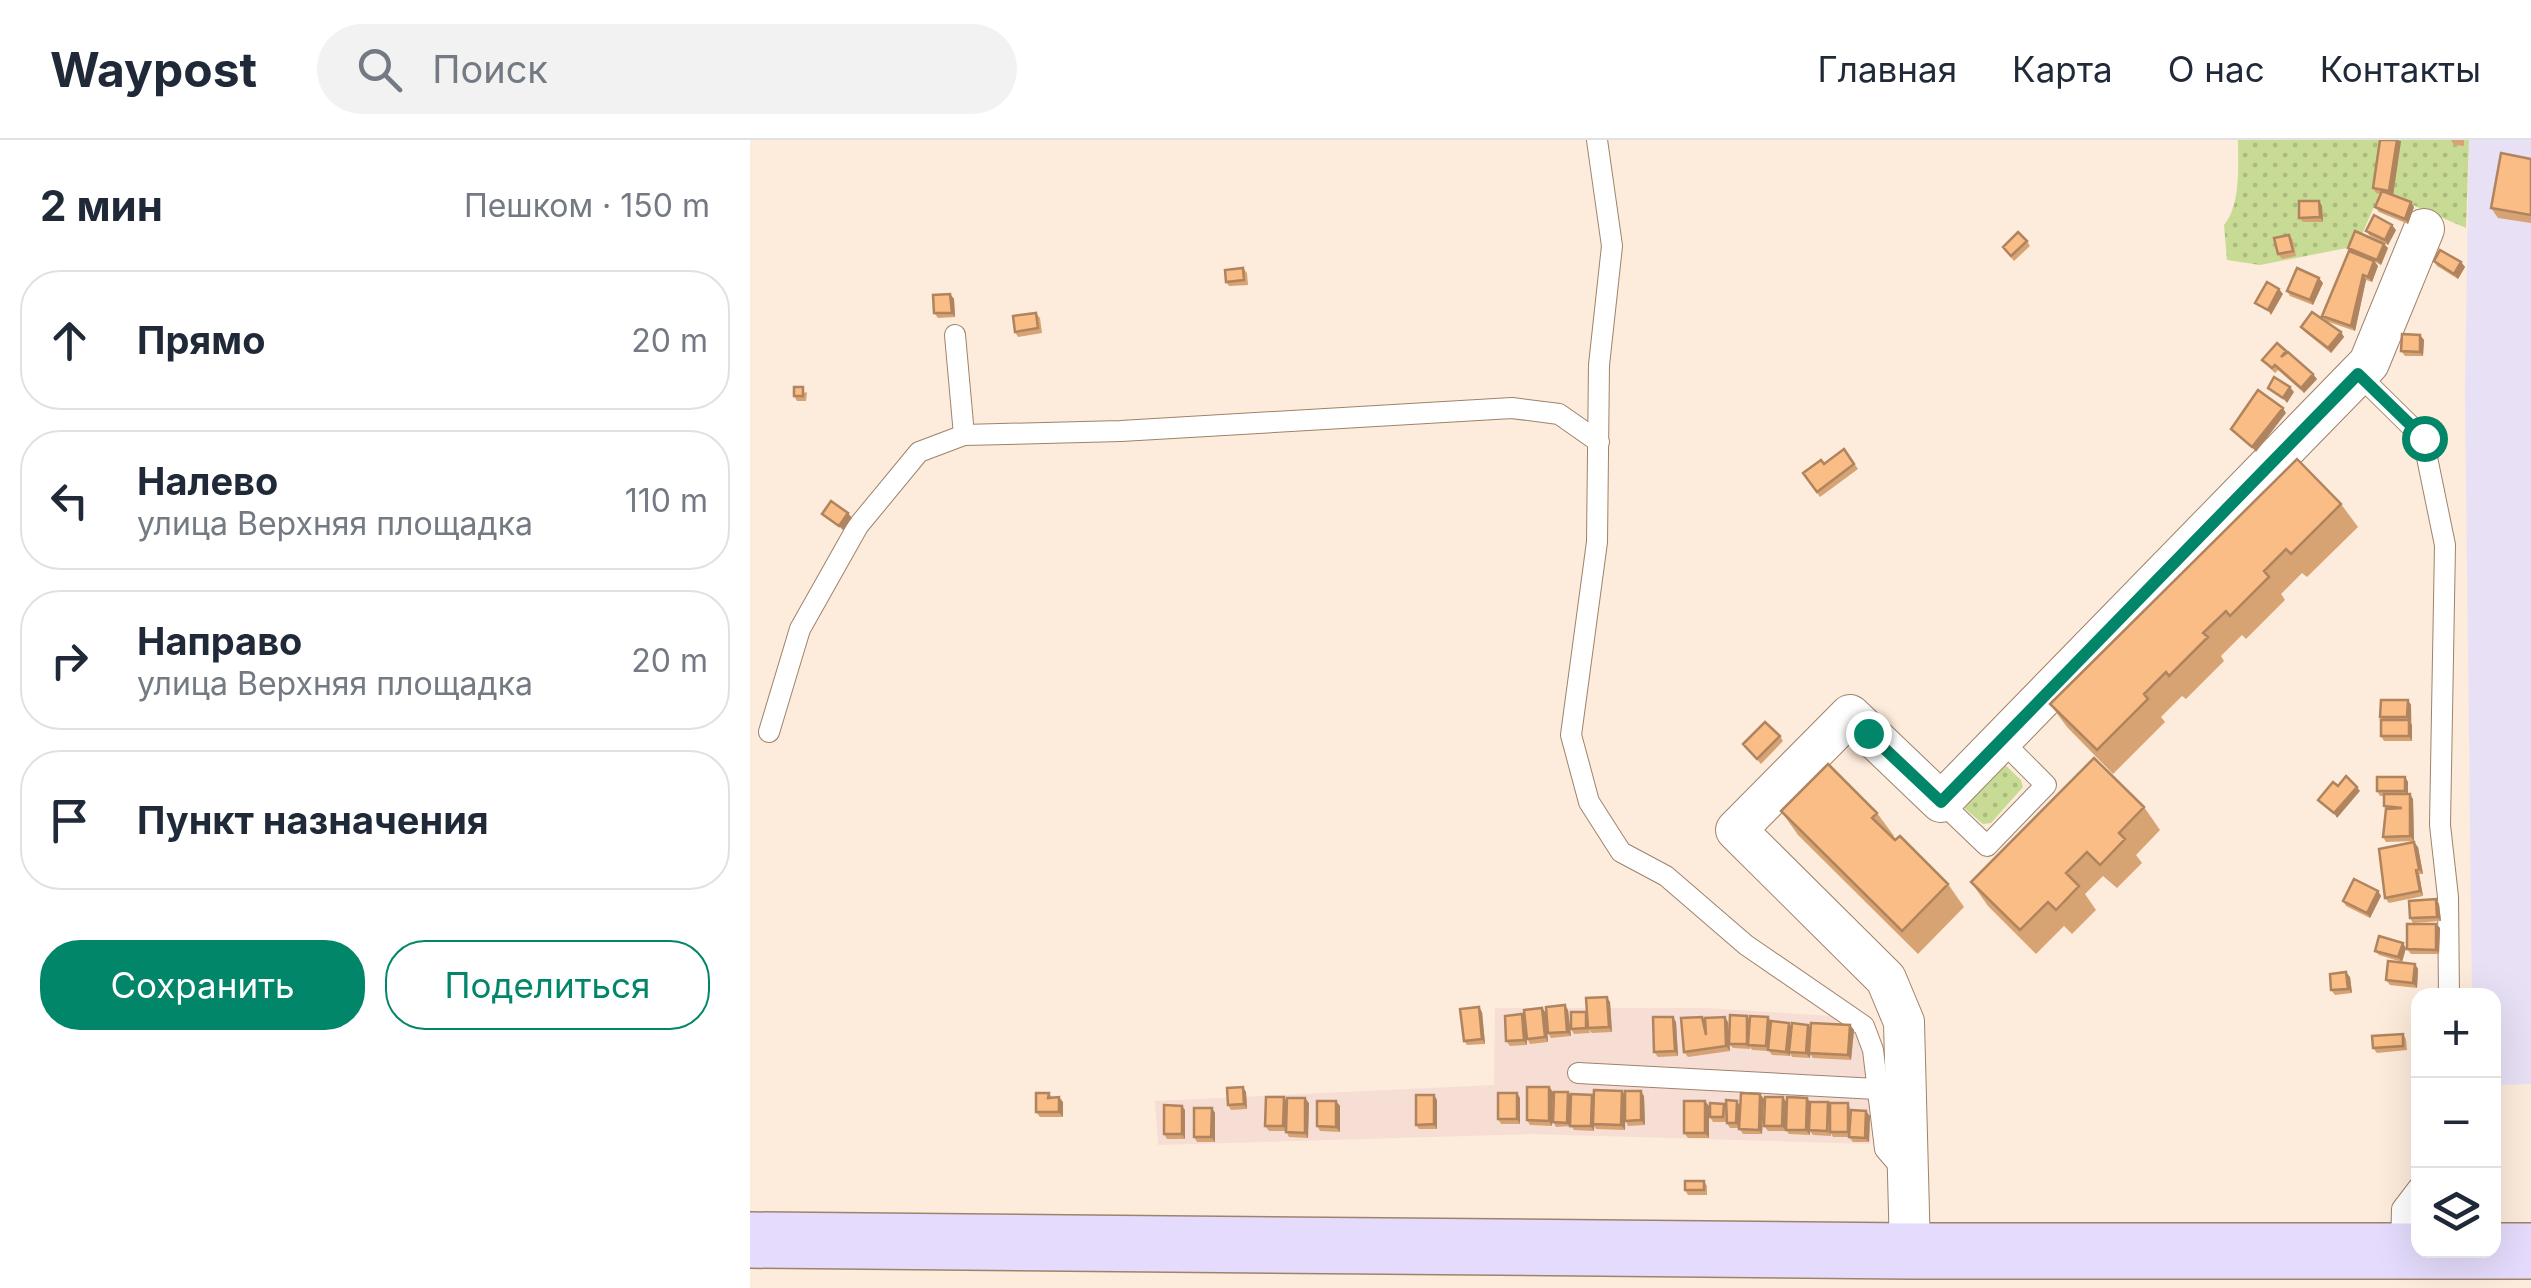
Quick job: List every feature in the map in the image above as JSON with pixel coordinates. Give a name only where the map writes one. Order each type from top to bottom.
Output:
[{"type":"street","points":[[1910,1252],[1904,1022],[1899,1003],[1886,979],[1736,830],[1850,716],[1941,802],[2369,363],[2424,229]]},
{"type":"street","points":[[750,1240],[1910,1252],[2531,1252]]},
{"type":"lane","points":[[1597,140],[1612,246],[1599,365],[1596,542],[1571,735],[1589,802],[1620,852],[1666,876],[1746,945],[1864,1026],[1873,1050],[1884,1149],[1908,1174]]},
{"type":"lane","points":[[955,335],[964,434]]},
{"type":"lane","points":[[2358,374],[2424,438],[2445,544],[2440,825],[2448,897],[2449,988]]},
{"type":"lane","points":[[769,732],[800,629],[858,526],[919,452],[964,434],[1121,431],[1512,408],[1559,414],[1599,442]]},
{"type":"lane","points":[[1941,802],[1987,846],[2046,786],[2002,741]]},
{"type":"lane","points":[[1578,1074],[1877,1090]]},
{"type":"lane","points":[[2401,1252],[2402,1209],[2411,1197]]},
{"type":"shaded area","points":[[2469,140],[2531,140],[2531,1084],[2501,1085],[2501,988],[2472,988],[2465,393]]},
{"type":"shaded area","points":[[1495,1008],[1705,1008],[1832,1016],[1865,1033],[1871,1144],[1532,1134],[1158,1145],[1155,1101],[1494,1085]]},
{"type":"green space","points":[[2238,140],[2469,140],[2466,228],[2394,197],[2379,195],[2357,246],[2260,265],[2227,260],[2224,225],[2236,196]]},
{"type":"green space","points":[[2002,762],[2023,787],[1991,823],[1983,824],[1962,806]]},
{"type":"building","points":[[2380,140],[2397,140],[2389,191],[2373,188]]},
{"type":"building","points":[[2501,153],[2531,159],[2531,215],[2491,208]]},
{"type":"building","points":[[2382,191],[2411,202],[2405,219],[2375,207]]},
{"type":"building","points":[[2299,201],[2319,201],[2320,217],[2299,218]]},
{"type":"building","points":[[2374,215],[2392,225],[2385,240],[2366,231]]},
{"type":"building","points":[[2355,231],[2384,244],[2377,260],[2348,248]]},
{"type":"building","points":[[2018,232],[2027,241],[2011,256],[2003,247]]},
{"type":"building","points":[[2289,235],[2293,251],[2278,254],[2274,238]]},
{"type":"building","points":[[2440,250],[2461,262],[2454,274],[2434,261]]},
{"type":"building","points":[[2349,251],[2374,261],[2368,277],[2363,275],[2351,326],[2322,316]]},
{"type":"building","points":[[1243,268],[1244,280],[1226,282],[1225,270]]},
{"type":"building","points":[[2297,268],[2319,278],[2310,300],[2287,291]]},
{"type":"building","points":[[2267,282],[2279,289],[2268,310],[2255,303]]},
{"type":"building","points":[[950,294],[952,313],[934,313],[933,295]]},
{"type":"building","points":[[2312,312],[2341,332],[2328,348],[2301,327]]},
{"type":"building","points":[[1036,313],[1038,328],[1015,332],[1013,316]]},
{"type":"building","points":[[2402,334],[2420,335],[2420,352],[2401,351]]},
{"type":"building","points":[[2277,343],[2286,351],[2281,357],[2288,352],[2313,374],[2301,388],[2275,365],[2272,368],[2262,360]]},
{"type":"building","points":[[2274,377],[2290,387],[2283,398],[2268,388]]},
{"type":"building","points":[[794,387],[803,387],[803,396],[794,396]]},
{"type":"building","points":[[2258,390],[2283,408],[2252,447],[2231,429]]},
{"type":"building","points":[[1844,449],[1854,464],[1817,492],[1803,473]]},
{"type":"building","points":[[2297,459],[2341,504],[2291,554],[2286,549],[2264,571],[2269,577],[2230,616],[2226,611],[2203,633],[2208,637],[2169,676],[2166,672],[2144,694],[2148,699],[2097,750],[2050,704]]},
{"type":"building","points":[[831,501],[848,513],[839,526],[822,514]]},
{"type":"building","points":[[2381,700],[2408,700],[2407,717],[2380,717]]},
{"type":"building","points":[[2381,720],[2409,720],[2409,736],[2381,736]]},
{"type":"building","points":[[1765,722],[1780,736],[1757,759],[1743,744]]},
{"type":"building","points":[[2094,758],[2144,807],[2119,833],[2125,839],[2100,865],[2087,852],[2066,873],[2079,886],[2056,910],[2048,902],[2020,930],[1971,882]]},
{"type":"building","points":[[1828,764],[1877,813],[1872,818],[1895,840],[1900,836],[1948,884],[1902,931],[1781,811]]},
{"type":"building","points":[[2346,776],[2357,787],[2334,813],[2318,800],[2333,782],[2338,786]]},
{"type":"building","points":[[2377,777],[2405,777],[2405,791],[2377,791]]},
{"type":"building","points":[[2384,794],[2410,794],[2410,836],[2383,837],[2386,809],[2402,808],[2384,806]]},
{"type":"building","points":[[2414,842],[2420,891],[2385,898],[2379,849]]},
{"type":"building","points":[[2354,879],[2378,891],[2367,913],[2343,901]]},
{"type":"building","points":[[2436,899],[2437,917],[2410,918],[2409,901]]},
{"type":"building","points":[[2407,924],[2436,924],[2436,950],[2407,949]]},
{"type":"building","points":[[2379,936],[2403,943],[2398,957],[2375,951]]},
{"type":"building","points":[[2388,961],[2415,964],[2413,983],[2386,980]]},
{"type":"building","points":[[2346,972],[2348,989],[2331,990],[2330,974]]},
{"type":"building","points":[[1607,997],[1609,1027],[1588,1028],[1586,998]]},
{"type":"building","points":[[1565,1005],[1567,1032],[1548,1033],[1546,1007]]},
{"type":"building","points":[[1479,1007],[1482,1039],[1464,1041],[1460,1009]]},
{"type":"building","points":[[1542,1008],[1545,1037],[1527,1039],[1524,1010]]},
{"type":"building","points":[[1571,1012],[1586,1012],[1586,1028],[1571,1029]]},
{"type":"building","points":[[1522,1014],[1524,1040],[1506,1041],[1505,1016]]},
{"type":"building","points":[[1730,1015],[1747,1016],[1747,1044],[1729,1044]]},
{"type":"building","points":[[1750,1016],[1768,1017],[1766,1046],[1748,1045]]},
{"type":"building","points":[[1653,1017],[1673,1017],[1675,1051],[1654,1052]]},
{"type":"building","points":[[1702,1017],[1706,1035],[1705,1018],[1725,1017],[1726,1046],[1684,1052],[1681,1018]]},
{"type":"building","points":[[1771,1021],[1789,1023],[1786,1052],[1768,1050]]},
{"type":"building","points":[[1792,1023],[1808,1025],[1806,1053],[1789,1052]]},
{"type":"building","points":[[1811,1023],[1850,1025],[1848,1055],[1809,1053]]},
{"type":"building","points":[[2403,1034],[2403,1046],[2373,1048],[2372,1036]]},
{"type":"building","points":[[1243,1087],[1244,1104],[1228,1105],[1227,1088]]},
{"type":"building","points":[[1527,1087],[1549,1087],[1549,1121],[1527,1120]]},
{"type":"building","points":[[1594,1090],[1622,1091],[1621,1125],[1593,1124]]},
{"type":"building","points":[[1625,1091],[1641,1091],[1641,1120],[1625,1121]]},
{"type":"building","points":[[1554,1092],[1568,1092],[1567,1123],[1553,1122]]},
{"type":"building","points":[[1036,1093],[1059,1097],[1059,1112],[1036,1112]]},
{"type":"building","points":[[1498,1093],[1517,1093],[1517,1119],[1498,1119]]},
{"type":"building","points":[[1741,1093],[1760,1094],[1759,1130],[1739,1129]]},
{"type":"building","points":[[1571,1094],[1592,1095],[1591,1126],[1570,1126]]},
{"type":"building","points":[[1416,1095],[1434,1095],[1434,1124],[1416,1125]]},
{"type":"building","points":[[1266,1097],[1284,1097],[1283,1126],[1265,1126]]},
{"type":"building","points":[[1765,1097],[1783,1097],[1782,1126],[1764,1126]]},
{"type":"building","points":[[1787,1097],[1807,1098],[1806,1130],[1786,1130]]},
{"type":"building","points":[[1287,1098],[1305,1098],[1305,1133],[1286,1132]]},
{"type":"building","points":[[1726,1100],[1737,1101],[1736,1123],[1727,1123]]},
{"type":"building","points":[[1317,1101],[1336,1101],[1336,1127],[1317,1126]]},
{"type":"building","points":[[1684,1101],[1705,1101],[1705,1133],[1684,1133]]},
{"type":"building","points":[[1810,1102],[1828,1102],[1827,1131],[1809,1130]]},
{"type":"building","points":[[1710,1103],[1724,1104],[1723,1117],[1710,1117]]},
{"type":"building","points":[[1830,1103],[1848,1103],[1848,1132],[1830,1132]]},
{"type":"building","points":[[1164,1105],[1182,1106],[1182,1134],[1164,1134]]},
{"type":"building","points":[[1194,1108],[1212,1108],[1211,1137],[1194,1137]]},
{"type":"building","points":[[1851,1110],[1866,1111],[1865,1138],[1849,1137]]},
{"type":"building","points":[[1685,1181],[1704,1181],[1704,1190],[1685,1190]]},
{"type":"route","points":[[1868,733],[1941,802],[2358,374],[2424,438]]}]
